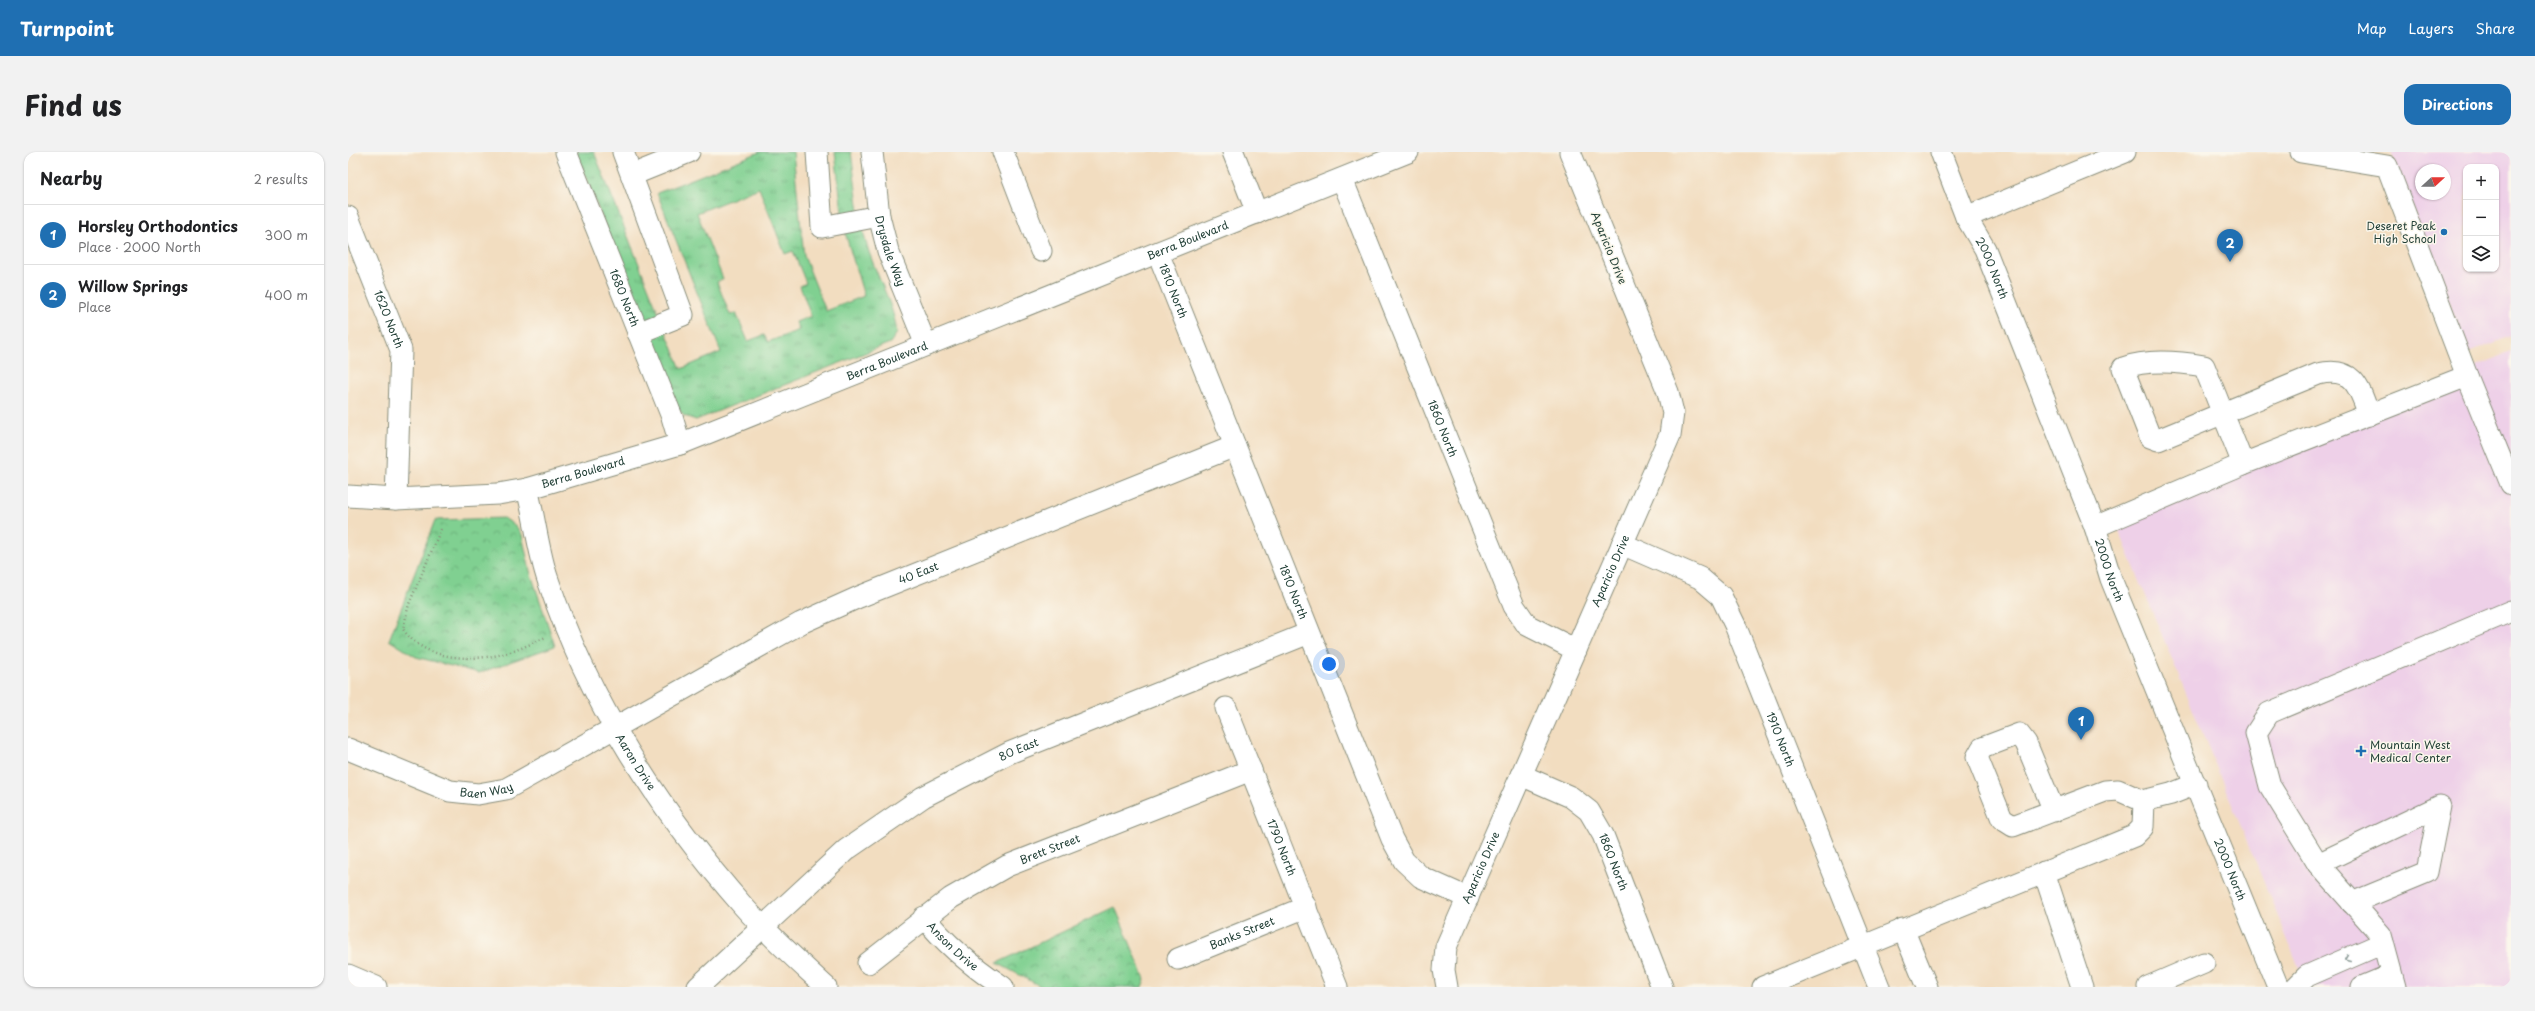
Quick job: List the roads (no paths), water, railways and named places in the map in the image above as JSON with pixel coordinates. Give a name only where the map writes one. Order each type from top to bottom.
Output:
[{"type":"street","name":"1680 North","points":[[566,152],[672,417],[680,444]]},
{"type":"street","points":[[623,152],[683,315],[638,333]]},
{"type":"street","points":[[632,175],[689,152]]},
{"type":"street","points":[[817,152],[822,227],[879,216]]},
{"type":"street","name":"Drysdale Way","points":[[872,152],[879,216],[888,251],[926,345]]},
{"type":"street","points":[[1003,152],[1041,251]]},
{"type":"street","points":[[1233,152],[1257,213]]},
{"type":"street","name":"Berra Boulevard","points":[[348,496],[396,499],[461,497],[527,489],[680,444],[1408,152]]},
{"type":"street","name":"Aparicio Drive","points":[[1447,987],[1444,970],[1446,947],[1670,435],[1673,413],[1668,392],[1570,152]]},
{"type":"street","name":"2000 North","points":[[1941,152],[1966,217],[1985,249],[2095,527],[2111,579],[2171,729],[2196,784],[2278,987]]},
{"type":"street","points":[[1966,217],[2125,152]]},
{"type":"street","points":[[2301,152],[2384,159],[2467,376],[2511,484]]},
{"type":"street","name":"1860 North","points":[[1342,179],[1514,606],[1527,624],[1576,650]]},
{"type":"street","name":"1620 North","points":[[348,217],[401,350],[396,499]]},
{"type":"street","name":"1810 North","points":[[1158,253],[1392,839],[1404,861],[1421,877],[1468,898]]},
{"type":"street","points":[[2244,464],[2223,414],[2204,366],[2189,363],[2135,363],[2123,368],[2150,437],[2158,440],[2223,414],[2318,374],[2333,371],[2350,377],[2361,392],[2370,415]]},
{"type":"street","points":[[2095,527],[2244,464],[2467,376]]},
{"type":"street","name":"40 East","points":[[616,728],[816,616],[858,597],[1235,446]]},
{"type":"street","name":"Aaron Drive","points":[[527,489],[548,579],[572,644],[616,728],[658,797],[686,836],[762,926],[826,987]]},
{"type":"street","name":"1910 North","points":[[1622,544],[1700,578],[1721,596],[1735,625],[1879,987]]},
{"type":"street","points":[[2362,987],[2393,981],[2381,935],[2318,864],[2270,786],[2256,733],[2269,713],[2511,611]]},
{"type":"street","name":"80 East","points":[[698,987],[762,926],[846,850],[923,797],[961,776],[1009,753],[1309,633]]},
{"type":"street","name":"1790 North","points":[[1226,708],[1338,987]]},
{"type":"street","name":"Baen Way","points":[[348,749],[450,791],[478,794],[492,793],[518,784],[616,728]]},
{"type":"street","name":"Brett Street","points":[[868,963],[924,917],[951,898],[1007,866],[1251,770]]},
{"type":"street","name":"1860 North","points":[[1521,775],[1571,797],[1589,811],[1603,835],[1662,987]]},
{"type":"street","points":[[2054,811],[2105,791],[2118,790],[2144,801],[2171,794],[2196,784]]},
{"type":"street","points":[[1763,987],[2134,836],[2143,827],[2144,801]]},
{"type":"street","points":[[2318,864],[2440,806],[2427,872],[2352,902]]},
{"type":"street","points":[[2044,872],[2082,987]]},
{"type":"street","name":"Banks Street","points":[[1178,959],[1306,907]]},
{"type":"street","name":"Anson Drive","points":[[924,917],[940,937],[976,969],[1003,987]]},
{"type":"street","points":[[1903,929],[1927,987]]},
{"type":"street","points":[[2296,987],[2307,976],[2383,944]]},
{"type":"street","points":[[2148,987],[2204,963]]},
{"type":"street","points":[[348,975],[376,987]]},
{"type":"place","name":"Deseret Peak High School","points":[[2444,232]]},
{"type":"place","name":"Willow Springs","points":[[2230,262]]},
{"type":"place","name":"Horsley Orthodontics","points":[[2081,740]]},
{"type":"place","name":"Mountain West Medical Center","points":[[2361,751]]}]
